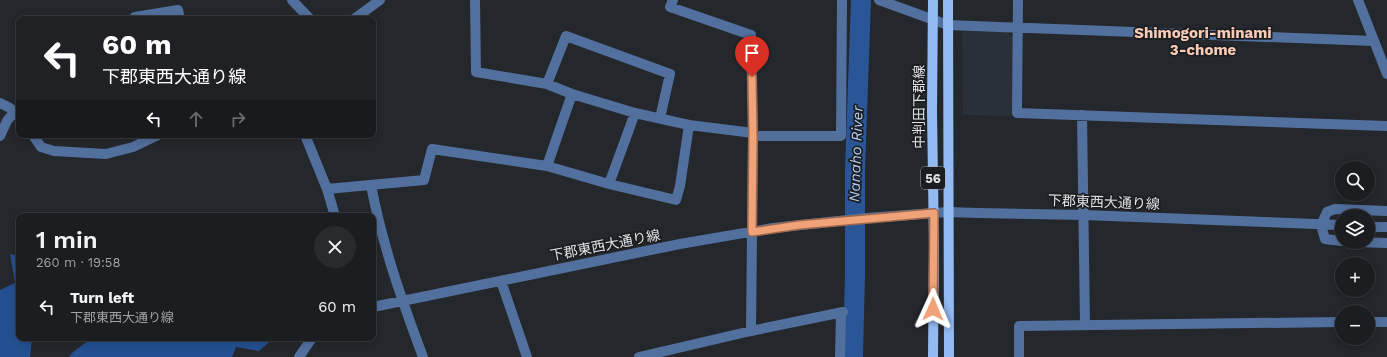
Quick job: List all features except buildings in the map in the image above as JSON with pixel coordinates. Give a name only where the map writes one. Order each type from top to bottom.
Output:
[{"type":"main road","name":"中判田下郡線","points":[[933,0],[933,357]]},
{"type":"main road","name":"中判田下郡線","points":[[948,0],[949,357]]},
{"type":"street","points":[[292,0],[307,16]]},
{"type":"street","points":[[358,16],[380,0]]},
{"type":"street","points":[[475,0],[476,72],[548,84],[572,94],[635,113],[689,125],[753,135],[841,136],[842,0]]},
{"type":"street","points":[[673,0],[670,7],[751,36],[753,135],[751,331]]},
{"type":"street","points":[[879,0],[948,25],[1374,41]]},
{"type":"street","points":[[1018,0],[1017,113],[1387,126]]},
{"type":"street","points":[[1358,0],[1387,74]]},
{"type":"street","points":[[141,16],[178,10],[179,16]]},
{"type":"street","points":[[548,84],[566,36],[670,74],[660,118]]},
{"type":"street","points":[[547,166],[572,94]]},
{"type":"street","points":[[0,103],[16,114],[7,121],[0,136]]},
{"type":"street","points":[[609,184],[635,113]]},
{"type":"street","points":[[1082,115],[1085,325]]},
{"type":"street","points":[[328,189],[424,180],[432,149],[547,166],[609,184],[676,200],[680,186],[689,125]]},
{"type":"street","points":[[35,138],[41,147],[54,151],[106,154],[133,147],[149,138]]},
{"type":"street","points":[[306,138],[328,189],[334,213]]},
{"type":"street","points":[[371,185],[380,225],[402,301],[423,357]]},
{"type":"street","points":[[1335,240],[1325,239],[1321,224],[1327,212],[1335,209],[1387,211]]},
{"type":"street","name":"下郡東西大通り線","points":[[376,305],[644,251],[752,232],[866,218],[948,212],[1084,215],[1335,225]]},
{"type":"street","points":[[1375,226],[1387,227]]},
{"type":"street","points":[[1375,243],[1387,243]]},
{"type":"street","points":[[501,281],[527,357]]},
{"type":"street","points":[[639,357],[751,331],[842,313],[840,357]]},
{"type":"street","points":[[1019,357],[1019,326],[1335,322]]},
{"type":"street","points":[[1375,322],[1387,322]]},
{"type":"street","points":[[299,357],[310,341]]},
{"type":"shaded area","points":[[962,31],[1007,32],[1013,38],[1013,116],[963,115]]},
{"type":"shaded area","points":[[10,254],[16,255],[16,341],[32,341],[30,357],[0,357],[0,290],[15,283]]},
{"type":"shaded area","points":[[88,341],[271,341],[259,351],[236,347],[232,357],[69,357],[73,352]]},
{"type":"waterway","name":"Nanaho River","points":[[853,357],[855,170],[861,0]]},
{"type":"district","name":"Shimogori-minami 3-chome","points":[[1203,42]]},
{"type":"route","points":[[752,77],[752,232],[773,228],[866,218],[934,213],[933,309]]}]
